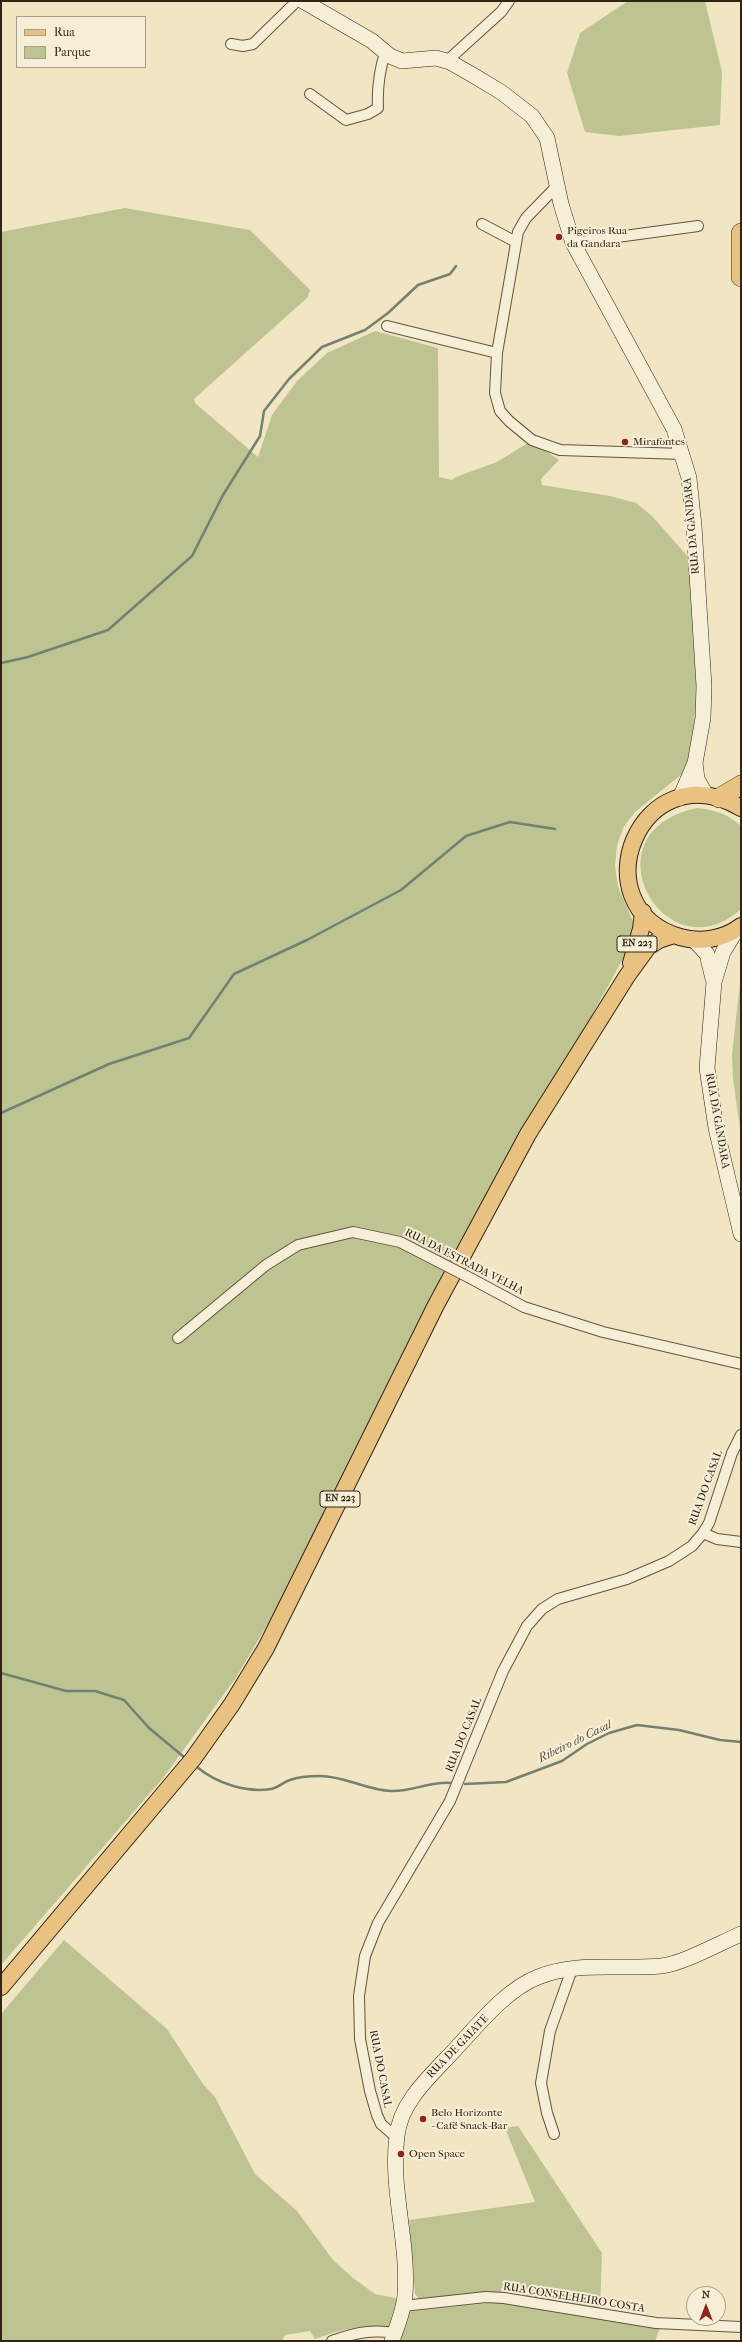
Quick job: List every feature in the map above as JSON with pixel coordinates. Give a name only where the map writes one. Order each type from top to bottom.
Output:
[{"type":"highway","points":[[741,233],[741,277]]},
{"type":"highway","points":[[712,797],[741,785]]},
{"type":"main road","points":[[303,1],[372,41],[385,53],[402,61],[436,58],[448,61]]},
{"type":"main road","name":"RUA DA GÂNDARA","points":[[448,61],[501,92],[532,116],[547,138],[572,243],[674,429],[683,454],[689,478],[694,526],[704,686],[703,718],[694,763],[680,798]]},
{"type":"main road","name":"RUA DA GÂNDARA","points":[[694,763],[697,779],[712,797]]},
{"type":"main road","points":[[739,928],[716,938],[693,939],[674,935],[652,922],[636,902],[630,884],[627,864],[629,851],[639,828],[657,809],[680,798],[712,797],[741,808]]},
{"type":"main road","name":"EN 223","points":[[627,976],[638,942],[643,912]]},
{"type":"main road","name":"RUA DA GÂNDARA","points":[[739,928],[723,952],[714,982],[708,1048],[708,1087],[741,1234]]},
{"type":"main road","name":"EN 223","points":[[1,1987],[193,1759],[235,1697],[266,1648],[436,1305],[524,1141],[627,976],[648,947],[659,940],[674,935]]},
{"type":"main road","name":"RUA DA GÂNDARA","points":[[693,939],[707,954],[714,982]]},
{"type":"main road","name":"RUA DE GAIATE","points":[[394,2337],[405,2295],[404,2259],[397,2178],[396,2137],[399,2124],[409,2103],[424,2081],[512,1991],[537,1977],[572,1969],[663,1966],[741,1934]]},
{"type":"street","points":[[231,44],[243,46],[253,44],[297,1]]},
{"type":"street","points":[[448,61],[501,12],[507,2]]},
{"type":"street","points":[[310,94],[346,120],[368,114],[378,108],[377,89],[385,53]]},
{"type":"street","points":[[558,186],[526,218],[518,232],[496,353],[494,393],[500,411],[509,421],[532,440],[560,450],[683,454]]},
{"type":"street","points":[[482,224],[516,242]]},
{"type":"street","points":[[572,243],[698,226]]},
{"type":"street","points":[[387,326],[496,353]]},
{"type":"street","name":"RUA DA ESTRADA VELHA","points":[[178,1338],[266,1265],[298,1244],[353,1232],[400,1242],[524,1307],[603,1332],[741,1364]]},
{"type":"street","name":"RUA DO CASAL","points":[[396,2137],[381,2124],[376,2115],[362,2046],[359,1996],[365,1956],[378,1923],[450,1801],[503,1671],[527,1626],[542,1609],[558,1599],[627,1580],[669,1561],[692,1546],[709,1523],[732,1453],[741,1435]]},
{"type":"street","points":[[703,1533],[717,1539],[741,1542]]},
{"type":"street","points":[[554,2134],[547,2114],[541,2082],[550,2031],[572,1969]]},
{"type":"street","name":"RUA CONSELHEIRO COSTA","points":[[403,2306],[486,2297],[504,2298],[656,2323],[741,2327]]},
{"type":"street","points":[[332,2341],[361,2332],[378,2330],[394,2337]]},
{"type":"green space","points":[[628,1],[705,1],[722,72],[720,125],[619,136],[585,132],[567,73],[580,33]]},
{"type":"green space","points":[[125,208],[250,230],[310,290],[308,297],[194,399],[195,403],[258,457],[272,415],[297,381],[327,353],[375,331],[438,348],[439,477],[452,480],[456,477],[497,462],[528,443],[536,444],[559,460],[541,479],[542,485],[610,496],[636,503],[652,516],[689,558],[693,572],[697,695],[691,751],[682,774],[635,812],[623,828],[617,846],[615,866],[618,887],[634,924],[634,930],[628,950],[454,1263],[281,1602],[235,1679],[163,1778],[1,1965],[1,232]]},
{"type":"green space","points":[[697,808],[721,813],[731,818],[741,826],[741,909],[713,925],[686,926],[664,914],[648,893],[641,869],[645,844],[663,822]]},
{"type":"green space","points":[[741,974],[741,1136],[733,1078],[732,1055]]},
{"type":"green space","points":[[64,1940],[167,2029],[203,2084],[215,2097],[255,2174],[297,2211],[333,2260],[353,2278],[375,2294],[395,2298],[397,2301],[389,2328],[370,2326],[352,2328],[315,2339],[310,2331],[285,2335],[282,2341],[1,2341],[1,2014]]},
{"type":"green space","points":[[518,2126],[602,2253],[600,2310],[505,2293],[487,2293],[421,2300],[415,2294],[409,2220],[535,2202],[505,2128]]},
{"type":"green space","points":[[489,2303],[507,2303],[660,2328],[655,2341],[398,2341],[406,2312]]},
{"type":"waterway","points":[[1,663],[28,657],[108,630],[192,556],[223,495],[260,436],[264,411],[289,379],[322,347],[365,330],[388,313],[418,285],[450,274],[456,266]]},
{"type":"waterway","points":[[1,1113],[109,1064],[189,1038],[234,974],[307,940],[401,890],[466,836],[510,822],[555,829]]},
{"type":"waterway","name":"Ribeiro do Casal","points":[[1,1673],[66,1691],[95,1691],[124,1700],[149,1728],[184,1757]]},
{"type":"waterway","name":"Ribeiro do Casal","points":[[465,1784],[506,1782],[562,1761],[587,1744],[609,1733],[637,1725],[679,1730],[720,1740],[741,1742]]},
{"type":"waterway","name":"Ribeiro do Casal","points":[[197,1767],[213,1778],[222,1782],[232,1786],[252,1790],[271,1789],[293,1779],[316,1776],[338,1778],[373,1788],[391,1791],[451,1783]]},
{"type":"place","name":"Pigeiros Rua da Gandara","points":[[559,237]]},
{"type":"place","name":"Mirafontes","points":[[625,442]]},
{"type":"place","name":"Belo Horizonte - Café Snack-Bar","points":[[423,2119]]},
{"type":"place","name":"Open Space","points":[[401,2154]]}]
